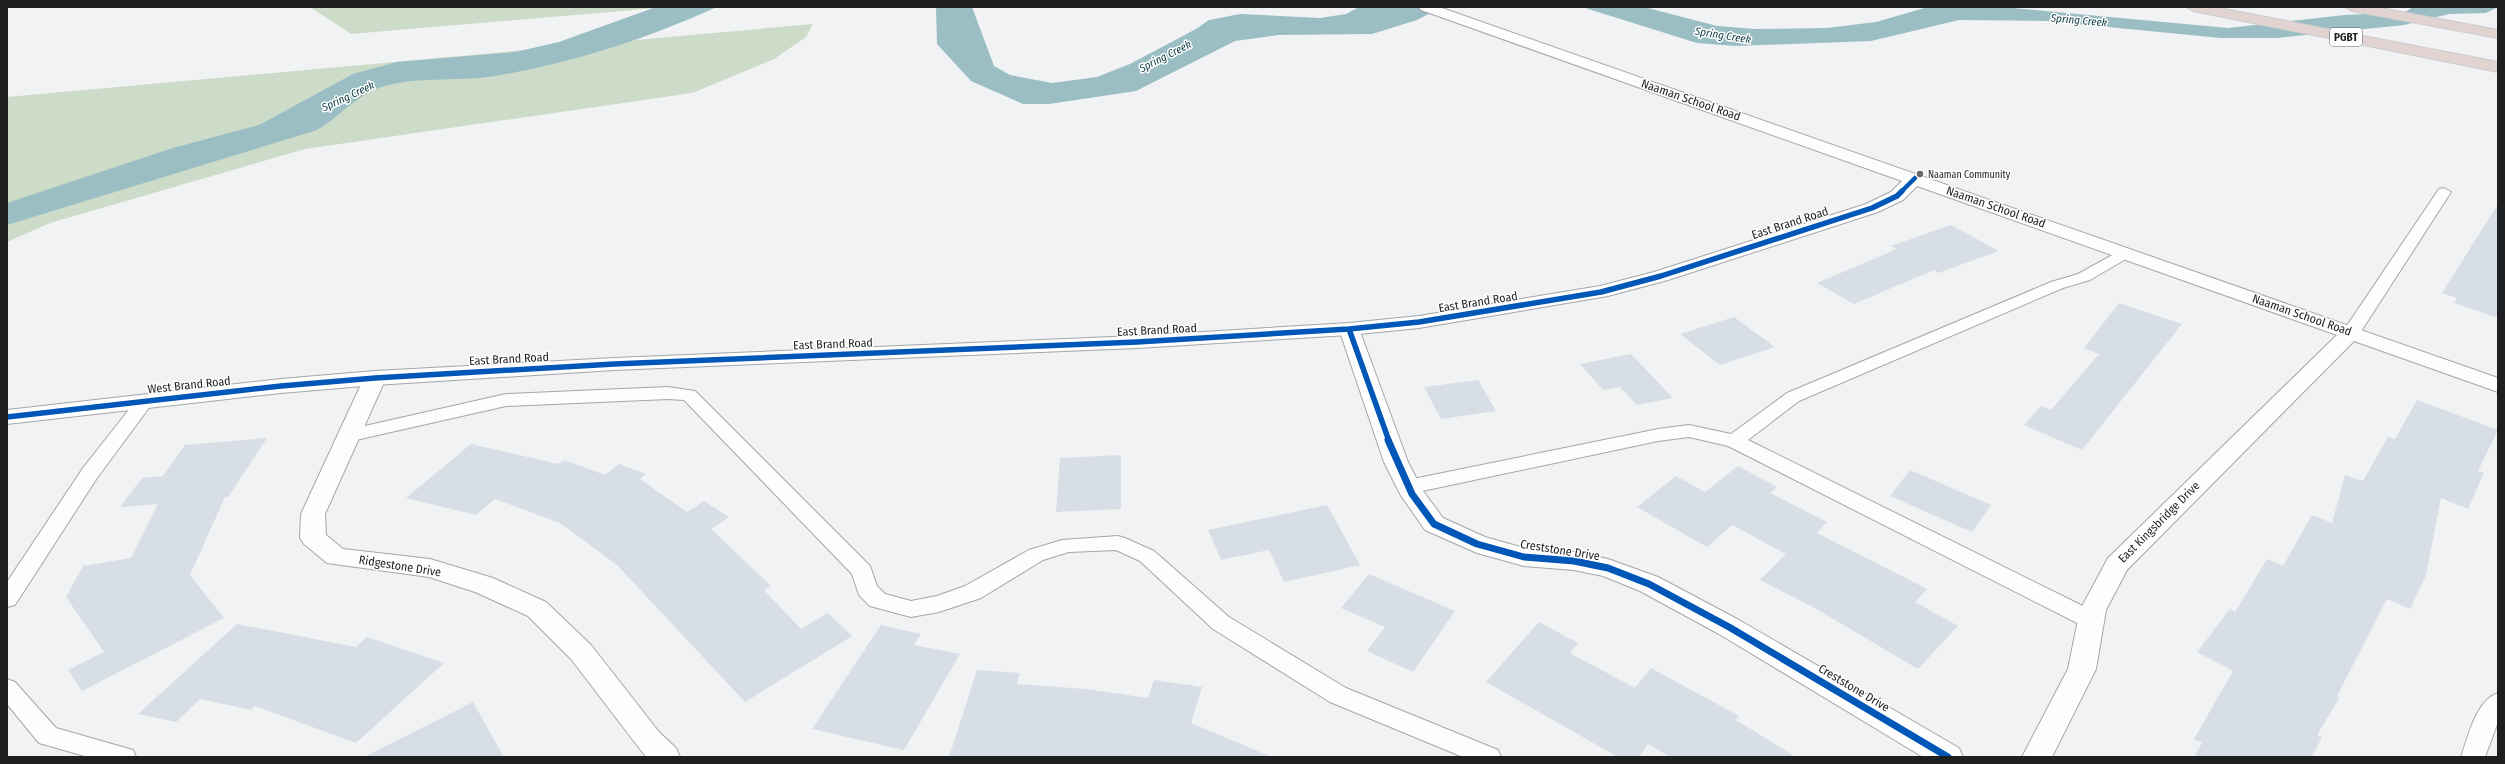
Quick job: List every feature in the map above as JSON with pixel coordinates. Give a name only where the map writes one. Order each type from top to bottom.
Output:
[{"type":"highway","name":"PGBT","points":[[2193,7],[2498,67]]},
{"type":"highway","points":[[2352,7],[2498,34]]},
{"type":"highway","points":[[2375,7],[2417,19]]},
{"type":"street","name":"Naaman School Road","points":[[1426,7],[1915,178],[2498,385]]},
{"type":"street","name":"East Brand Road","points":[[375,378],[614,364],[1137,342],[1350,330],[1485,313],[1600,292],[1661,276],[1872,208],[1897,196],[1915,178]]},
{"type":"street","name":"Creststone Drive","points":[[1350,330],[1396,462],[1408,487],[1434,524],[1477,544],[1524,556],[1574,561],[1608,568],[1649,584],[1729,627],[1948,757]]},
{"type":"street","name":"East Kingsbridge Drive","points":[[2037,757],[2082,669],[2093,610],[2117,564],[2351,333]]},
{"type":"street","name":"West Brand Road","points":[[7,417],[281,386],[375,378]]},
{"type":"street","name":"Ridgestone Drive","points":[[375,378],[347,436],[313,514],[313,538],[336,557],[430,568],[484,584],[537,609],[581,652],[649,741],[665,757]]},
{"type":"lane","points":[[2351,333],[2444,192]]},
{"type":"lane","points":[[1734,441],[1793,397],[2057,285],[2084,277],[2125,253]]},
{"type":"lane","points":[[347,436],[506,400],[668,393],[690,395],[862,572],[866,589],[878,600],[911,609],[939,604],[973,592],[1036,555],[1069,545],[1118,543],[1146,556],[1221,624],[1338,695],[1489,757]]},
{"type":"lane","points":[[7,600],[90,473],[145,401]]},
{"type":"lane","points":[[1408,487],[1658,435],[1690,431],[1734,441],[2090,620]]},
{"type":"lane","points":[[7,688],[48,736],[124,757]]},
{"type":"lane","points":[[2473,757],[2485,723],[2498,702]]},
{"type":"green space","points":[[310,7],[668,7],[351,34]]},
{"type":"green space","points":[[813,24],[806,37],[774,59],[692,93],[305,149],[50,223],[7,242],[7,97]]},
{"type":"water","name":"Spring Creek","points":[[656,7],[717,7],[662,30],[605,50],[547,66],[488,77],[409,81],[375,89],[358,99],[317,130],[7,225],[7,203],[173,148],[259,125],[353,74],[397,62],[515,52],[559,42]]},
{"type":"water","name":"Spring Creek","points":[[936,7],[972,7],[994,66],[1010,75],[1052,83],[1097,77],[1130,64],[1196,29],[1209,20],[1240,14],[1320,18],[1346,14],[1359,7],[1442,7],[1417,20],[1372,34],[1279,35],[1235,41],[1136,91],[1049,104],[1023,104],[971,81],[937,44]]},
{"type":"water","name":"Spring Creek","points":[[1582,7],[1644,7],[1717,26],[1755,29],[1827,28],[1876,22],[1928,7],[2003,7],[2228,28],[2345,15],[2405,12],[2413,7],[2498,7],[2486,13],[2449,14],[2404,25],[2277,38],[2221,38],[2046,21],[1959,20],[1871,41],[1735,46],[1697,43]]},
{"type":"building","points":[[2498,204],[2498,318],[2454,303],[2457,298],[2442,293]]},
{"type":"building","points":[[1951,225],[1999,251],[1938,273],[1934,270],[1854,304],[1817,283],[1897,249],[1891,246]]},
{"type":"building","points":[[2119,303],[2182,324],[2082,450],[2024,425],[2041,406],[2051,410],[2099,354],[2084,348]]},
{"type":"building","points":[[1734,317],[1775,347],[1720,365],[1680,334]]},
{"type":"building","points":[[1631,354],[1673,398],[1637,405],[1620,387],[1603,390],[1580,364]]},
{"type":"building","points":[[1478,380],[1496,411],[1441,419],[1424,387]]},
{"type":"building","points":[[2417,400],[2498,430],[2478,471],[2484,473],[2468,509],[2441,498],[2426,575],[2410,609],[2387,599],[2337,696],[2340,697],[2317,735],[2322,737],[2312,757],[2194,757],[2202,743],[2194,739],[2233,671],[2197,652],[2230,609],[2235,612],[2267,559],[2283,566],[2312,515],[2332,523],[2345,475],[2363,481],[2388,437],[2395,439]]},
{"type":"building","points":[[267,438],[228,497],[225,497],[190,575],[224,618],[82,691],[68,670],[104,652],[66,597],[83,566],[131,558],[158,504],[120,507],[142,478],[163,476],[185,445]]},
{"type":"building","points":[[471,444],[558,464],[564,460],[605,475],[619,464],[646,474],[640,479],[687,512],[704,501],[729,517],[711,529],[771,586],[764,590],[801,629],[828,613],[852,636],[745,702],[617,565],[560,523],[495,499],[476,515],[406,498]]},
{"type":"building","points":[[1121,455],[1121,509],[1056,512],[1060,458]]},
{"type":"building","points":[[1738,466],[1777,487],[1770,493],[1827,522],[1817,533],[1927,589],[1915,602],[1958,626],[1918,669],[1813,607],[1760,580],[1786,554],[1732,525],[1707,547],[1637,507],[1676,476],[1705,492]]},
{"type":"building","points":[[1910,470],[1991,505],[1972,532],[1890,496]]},
{"type":"building","points":[[1327,505],[1360,565],[1284,582],[1269,550],[1221,560],[1208,530]]},
{"type":"building","points":[[1369,574],[1455,611],[1413,672],[1367,651],[1385,627],[1341,608]]},
{"type":"building","points":[[1539,622],[1578,643],[1570,653],[1635,688],[1651,668],[1739,716],[1736,720],[1796,757],[1670,757],[1648,744],[1639,757],[1618,757],[1486,682]]},
{"type":"building","points":[[237,624],[356,647],[367,637],[444,663],[356,743],[255,706],[251,710],[200,699],[176,722],[138,714]]},
{"type":"building","points":[[881,625],[921,634],[914,645],[960,654],[904,750],[812,729]]},
{"type":"building","points":[[977,670],[1020,673],[1017,684],[1086,689],[1148,698],[1154,680],[1202,687],[1191,723],[1272,757],[949,757]]},
{"type":"building","points":[[473,702],[504,757],[364,757]]},
{"type":"cycle path","points":[[7,417],[281,386],[375,378],[614,364],[1137,342],[1349,329],[1419,322],[1601,292],[1661,276],[1872,208],[1897,196],[1915,178]]},
{"type":"cycle path","points":[[1349,329],[1396,462],[1412,494],[1434,524],[1477,544],[1524,557],[1574,561],[1608,568],[1649,584],[1729,627],[1948,757]]},
{"type":"place","name":"Naaman Community","points":[[1920,174]]}]
